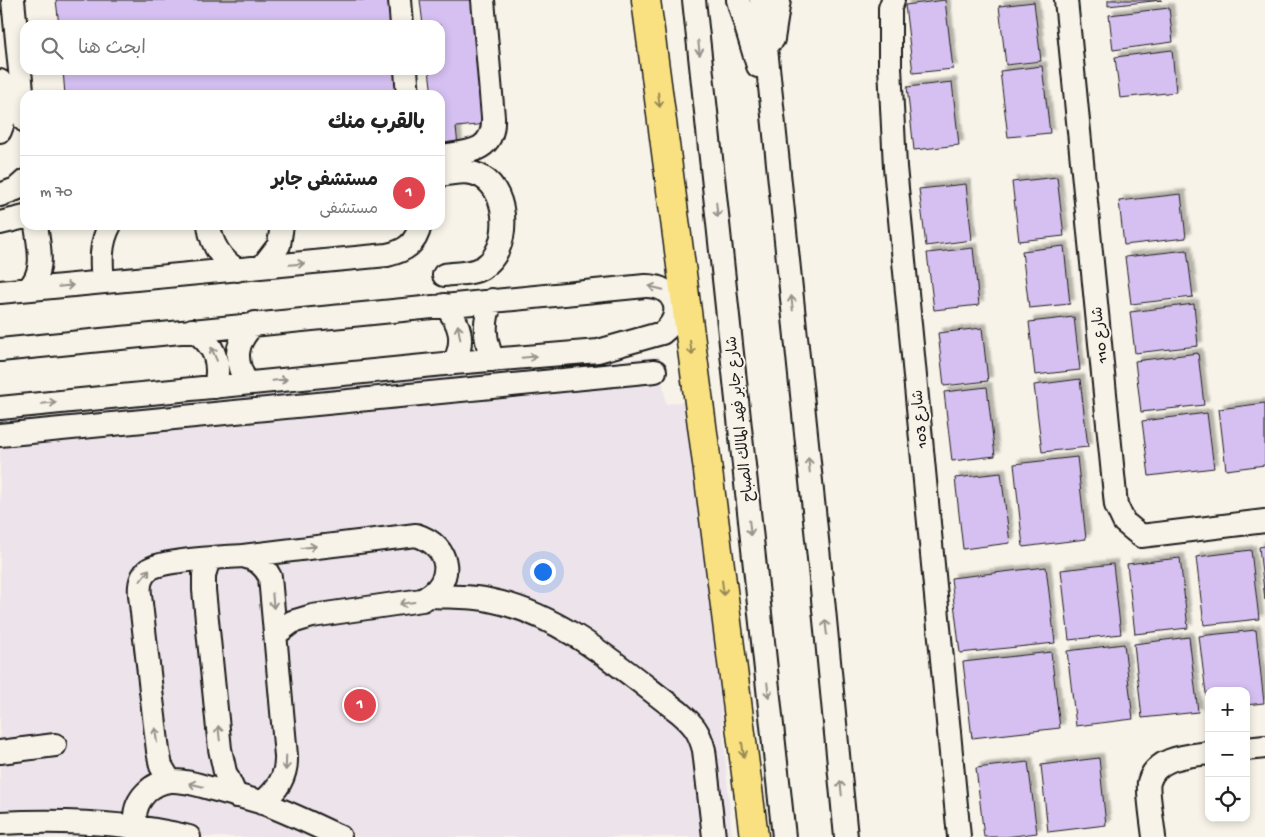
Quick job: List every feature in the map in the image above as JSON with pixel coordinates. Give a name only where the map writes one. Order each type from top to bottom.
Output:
[{"type":"highway","points":[[646,0],[754,837]]},
{"type":"street","points":[[0,2],[13,0],[4,94],[6,106],[0,132]]},
{"type":"street","points":[[400,0],[402,20]]},
{"type":"street","points":[[445,155],[474,151],[487,141],[492,134],[493,117],[482,0]]},
{"type":"street","name":"شارع جابر فهد المالك الصباح","points":[[694,0],[784,837]]},
{"type":"street","points":[[738,0],[757,63],[771,99]]},
{"type":"street","points":[[761,0],[846,837]]},
{"type":"street","points":[[767,70],[779,0]]},
{"type":"street","name":"شارع 103","points":[[893,0],[890,8],[890,67],[895,167],[959,837]]},
{"type":"street","name":"شارع 110","points":[[1066,0],[1116,506],[1124,522],[1141,536],[1265,521]]},
{"type":"street","points":[[6,75],[20,108]]},
{"type":"street","points":[[406,75],[408,90]]},
{"type":"street","points":[[0,132],[20,122]]},
{"type":"street","points":[[445,174],[468,172],[482,177],[488,181],[497,193],[499,200],[503,236],[498,251],[488,264],[472,272],[443,268],[475,256],[486,245],[489,231],[485,201],[479,193],[471,188],[452,186],[445,188]]},
{"type":"street","points":[[0,195],[16,189],[20,185]]},
{"type":"street","points":[[0,223],[20,218]]},
{"type":"street","points":[[28,290],[34,283],[40,268],[36,230]]},
{"type":"street","points":[[103,282],[101,255],[108,230]]},
{"type":"street","points":[[210,230],[217,251],[237,270]]},
{"type":"street","points":[[262,267],[278,245],[281,230]]},
{"type":"street","points":[[0,292],[387,255],[400,252],[411,244],[419,230]]},
{"type":"street","points":[[0,350],[255,323],[656,286],[665,290],[672,298],[676,308],[675,318],[670,327],[662,333],[598,351],[454,363],[0,408]]},
{"type":"street","points":[[492,300],[488,310],[485,330],[493,360]]},
{"type":"street","points":[[444,305],[458,322],[460,332],[461,343],[454,363]]},
{"type":"street","points":[[247,383],[241,374],[238,363],[238,351],[247,331],[255,323]]},
{"type":"street","points":[[192,330],[202,336],[215,354],[218,364],[218,376],[215,387]]},
{"type":"street","points":[[0,435],[655,371]]},
{"type":"street","points":[[170,780],[161,766],[158,751],[140,595],[140,583],[147,571],[161,564],[243,556],[416,534],[428,538],[437,545],[443,554],[446,566],[444,577],[440,587],[432,596]]},
{"type":"street","points":[[243,556],[252,558],[260,563],[270,576],[287,764],[281,783],[262,803]]},
{"type":"street","points":[[209,559],[204,575],[204,590],[220,749],[225,772],[236,796]]},
{"type":"street","points":[[276,634],[292,622],[302,618],[422,600],[432,596],[488,599],[522,608],[561,626],[680,712],[694,726],[702,743],[714,837]]},
{"type":"street","points":[[0,752],[54,745]]},
{"type":"street","points":[[1250,748],[1265,746]]},
{"type":"street","points":[[1154,837],[1148,783],[1156,768],[1179,757],[1205,754]]},
{"type":"street","points":[[137,832],[134,819],[136,808],[142,798],[154,786],[170,780],[189,783],[262,803],[305,820],[340,837]]},
{"type":"street","points":[[0,823],[49,822],[188,837]]},
{"type":"shaded area","points":[[659,356],[666,404],[687,401],[710,574],[732,837],[0,837],[0,421]]},
{"type":"building","points":[[56,0],[388,0],[390,20],[58,20]]},
{"type":"building","points":[[420,0],[476,0],[488,124],[456,127],[458,146],[445,148],[445,90],[431,90],[430,75],[445,75],[445,20],[422,20]]},
{"type":"building","points":[[945,0],[953,69],[913,73],[905,5]]},
{"type":"building","points":[[1108,0],[1162,0],[1108,6]]},
{"type":"building","points":[[1034,2],[1041,61],[1006,65],[999,6]]},
{"type":"building","points":[[1169,8],[1173,42],[1113,50],[1109,15]]},
{"type":"building","points":[[1172,50],[1176,92],[1120,98],[1115,57]]},
{"type":"building","points":[[1042,66],[1050,133],[1008,137],[1000,71]]},
{"type":"building","points":[[63,75],[395,75],[397,90],[65,90]]},
{"type":"building","points":[[952,82],[959,145],[914,150],[907,87]]},
{"type":"building","points":[[1057,177],[1064,236],[1019,241],[1012,182]]},
{"type":"building","points":[[966,184],[972,240],[926,246],[919,189]]},
{"type":"building","points":[[1181,194],[1186,238],[1124,245],[1119,201]]},
{"type":"building","points":[[1064,246],[1070,304],[1029,308],[1022,251]]},
{"type":"building","points":[[973,248],[979,305],[934,310],[927,253]]},
{"type":"building","points":[[1187,250],[1193,297],[1131,304],[1125,257]]},
{"type":"building","points":[[1194,304],[1198,346],[1135,353],[1130,312]]},
{"type":"building","points":[[1074,317],[1080,370],[1035,375],[1029,322]]},
{"type":"building","points":[[982,328],[988,381],[944,386],[938,333]]},
{"type":"building","points":[[1198,353],[1204,405],[1141,412],[1135,361]]},
{"type":"building","points":[[1080,379],[1088,447],[1042,452],[1034,385]]},
{"type":"building","points":[[987,387],[995,456],[952,461],[944,392]]},
{"type":"building","points":[[1265,403],[1265,465],[1226,470],[1219,409]]},
{"type":"building","points":[[1207,413],[1214,468],[1149,476],[1142,421]]},
{"type":"building","points":[[1077,457],[1086,539],[1023,547],[1014,464]]},
{"type":"building","points":[[1001,473],[1010,543],[963,549],[955,478]]},
{"type":"building","points":[[1265,546],[1265,600],[1259,547]]},
{"type":"building","points":[[1251,550],[1259,619],[1204,625],[1196,557]]},
{"type":"building","points":[[1180,558],[1188,628],[1135,634],[1127,564]]},
{"type":"building","points":[[1113,564],[1121,634],[1069,640],[1061,570]]},
{"type":"building","points":[[1046,567],[1055,643],[960,653],[951,578]]},
{"type":"building","points":[[1256,630],[1264,703],[1250,705],[1250,687],[1205,687],[1199,636]]},
{"type":"building","points":[[1189,637],[1198,712],[1142,718],[1134,644]]},
{"type":"building","points":[[1124,644],[1133,719],[1076,726],[1067,651]]},
{"type":"building","points":[[1051,652],[1060,728],[972,738],[963,662]]},
{"type":"building","points":[[1099,758],[1106,825],[1048,832],[1041,765]]},
{"type":"building","points":[[1028,762],[1037,833],[1006,837],[984,837],[976,768]]},
{"type":"place","name":"مستشفى جابر","points":[[360,705]]}]
